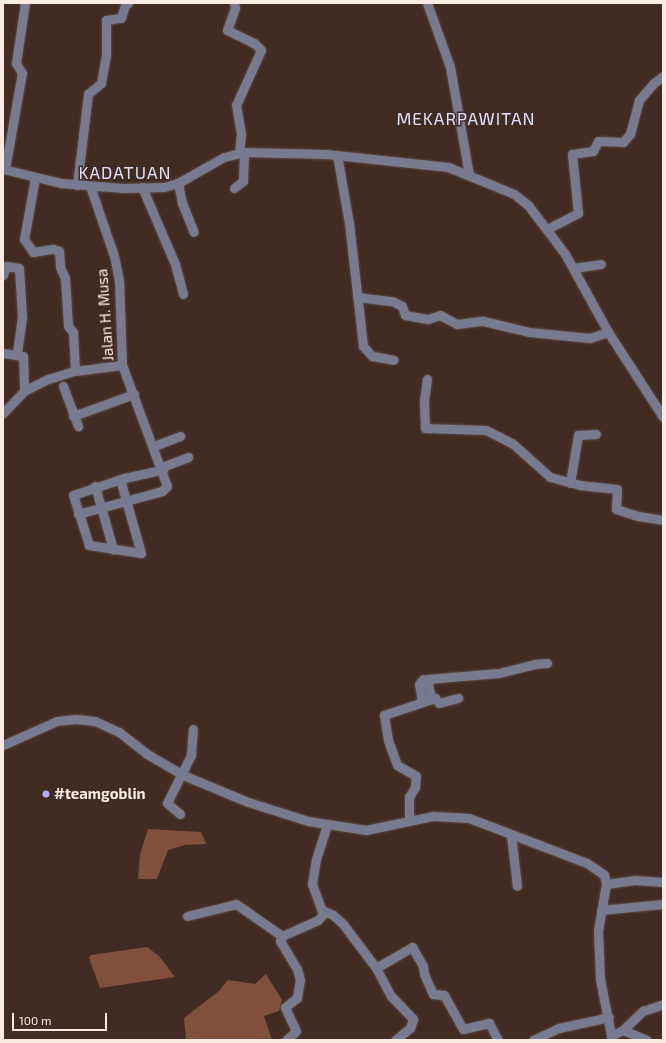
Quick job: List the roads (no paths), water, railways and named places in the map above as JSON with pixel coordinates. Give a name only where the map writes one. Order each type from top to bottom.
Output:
[{"type":"street","points":[[25,3],[16,63],[22,73],[4,169],[34,178],[78,185],[164,187],[178,183],[224,157],[242,152],[337,155],[389,162],[435,164],[469,175],[520,198],[547,229],[573,268],[608,332],[663,417]]},
{"type":"street","points":[[78,185],[88,94],[101,84],[104,69],[106,20],[121,18],[124,6],[128,3]]},
{"type":"street","points":[[234,3],[235,8],[227,30],[254,43],[261,50],[236,105],[241,134],[243,181],[234,188]]},
{"type":"street","points":[[427,3],[450,67],[469,175]]},
{"type":"street","points":[[547,229],[578,213],[572,154],[593,151],[598,142],[623,142],[630,134],[638,102],[652,84],[663,76]]},
{"type":"street","points":[[337,155],[348,223],[356,297],[366,351],[372,356],[394,360]]},
{"type":"street","points":[[34,178],[24,239],[33,252],[54,249],[59,251],[60,268],[65,278],[68,326],[73,332],[75,371]]},
{"type":"street","points":[[178,183],[182,203],[194,232]]},
{"type":"street","name":"Jalan H. Musa","points":[[90,186],[114,256],[119,281],[122,366],[154,446],[167,486],[162,491],[126,501]]},
{"type":"street","points":[[142,187],[175,264],[183,294]]},
{"type":"street","points":[[573,268],[601,264]]},
{"type":"street","points":[[3,275],[6,266],[19,268],[22,317],[17,354]]},
{"type":"street","points":[[356,297],[392,301],[402,306],[405,315],[428,319],[440,315],[461,325],[483,321],[528,332],[590,338],[608,332]]},
{"type":"street","points":[[3,353],[23,356],[24,391]]},
{"type":"street","points":[[3,412],[24,391],[48,379],[75,371],[122,366]]},
{"type":"street","points":[[428,379],[424,400],[425,428],[486,430],[512,443],[549,477],[570,483],[617,489],[616,509],[638,516],[663,520]]},
{"type":"street","points":[[63,386],[78,426]]},
{"type":"street","points":[[73,416],[134,394]]},
{"type":"street","points":[[570,483],[578,435],[596,434]]},
{"type":"street","points":[[154,446],[180,436]]},
{"type":"street","points":[[120,479],[141,553],[89,545],[78,514],[73,493],[95,486],[120,479],[162,468],[188,457]]},
{"type":"street","points":[[95,486],[113,549]]},
{"type":"street","points":[[78,514],[126,501]]},
{"type":"street","points":[[427,701],[427,679],[499,673],[547,663]]},
{"type":"street","points":[[423,679],[419,684],[427,701]]},
{"type":"street","points":[[409,819],[409,795],[415,786],[416,776],[398,765],[388,740],[383,717],[385,714],[436,698],[439,703],[458,698]]},
{"type":"street","points":[[3,745],[57,721],[95,721],[119,732],[147,754],[183,775],[248,802],[327,826],[366,830],[409,819],[448,816],[469,818],[587,863],[604,876],[606,884],[598,931],[600,979],[609,1017],[611,1038],[623,1030],[638,1015],[663,1004]]},
{"type":"street","points":[[180,814],[167,803],[183,775],[191,756],[193,729]]},
{"type":"street","points":[[282,936],[318,920],[323,914],[312,884],[316,859],[327,826]]},
{"type":"street","points":[[511,835],[517,886]]},
{"type":"street","points":[[606,884],[635,880],[663,882]]},
{"type":"street","points":[[187,916],[236,904],[282,936]]},
{"type":"street","points":[[601,910],[663,904]]},
{"type":"street","points":[[322,910],[333,914],[343,924],[376,968],[391,996],[413,1019],[410,1028],[395,1040]]},
{"type":"street","points":[[282,936],[280,946],[297,969],[301,984],[297,998],[285,1007],[296,1031],[286,1040]]},
{"type":"street","points":[[376,968],[412,947],[424,966],[424,974],[433,994],[444,995],[463,1029],[489,1023],[498,1040]]},
{"type":"street","points":[[532,1040],[559,1028],[609,1017]]},
{"type":"street","points":[[623,1030],[647,1040]]},
{"type":"place","name":"#teamgoblin","points":[[46,794]]},
{"type":"district","name":"MEKARPAWITAN","points":[[466,119]]},
{"type":"district","name":"KADATUAN","points":[[125,173]]}]
